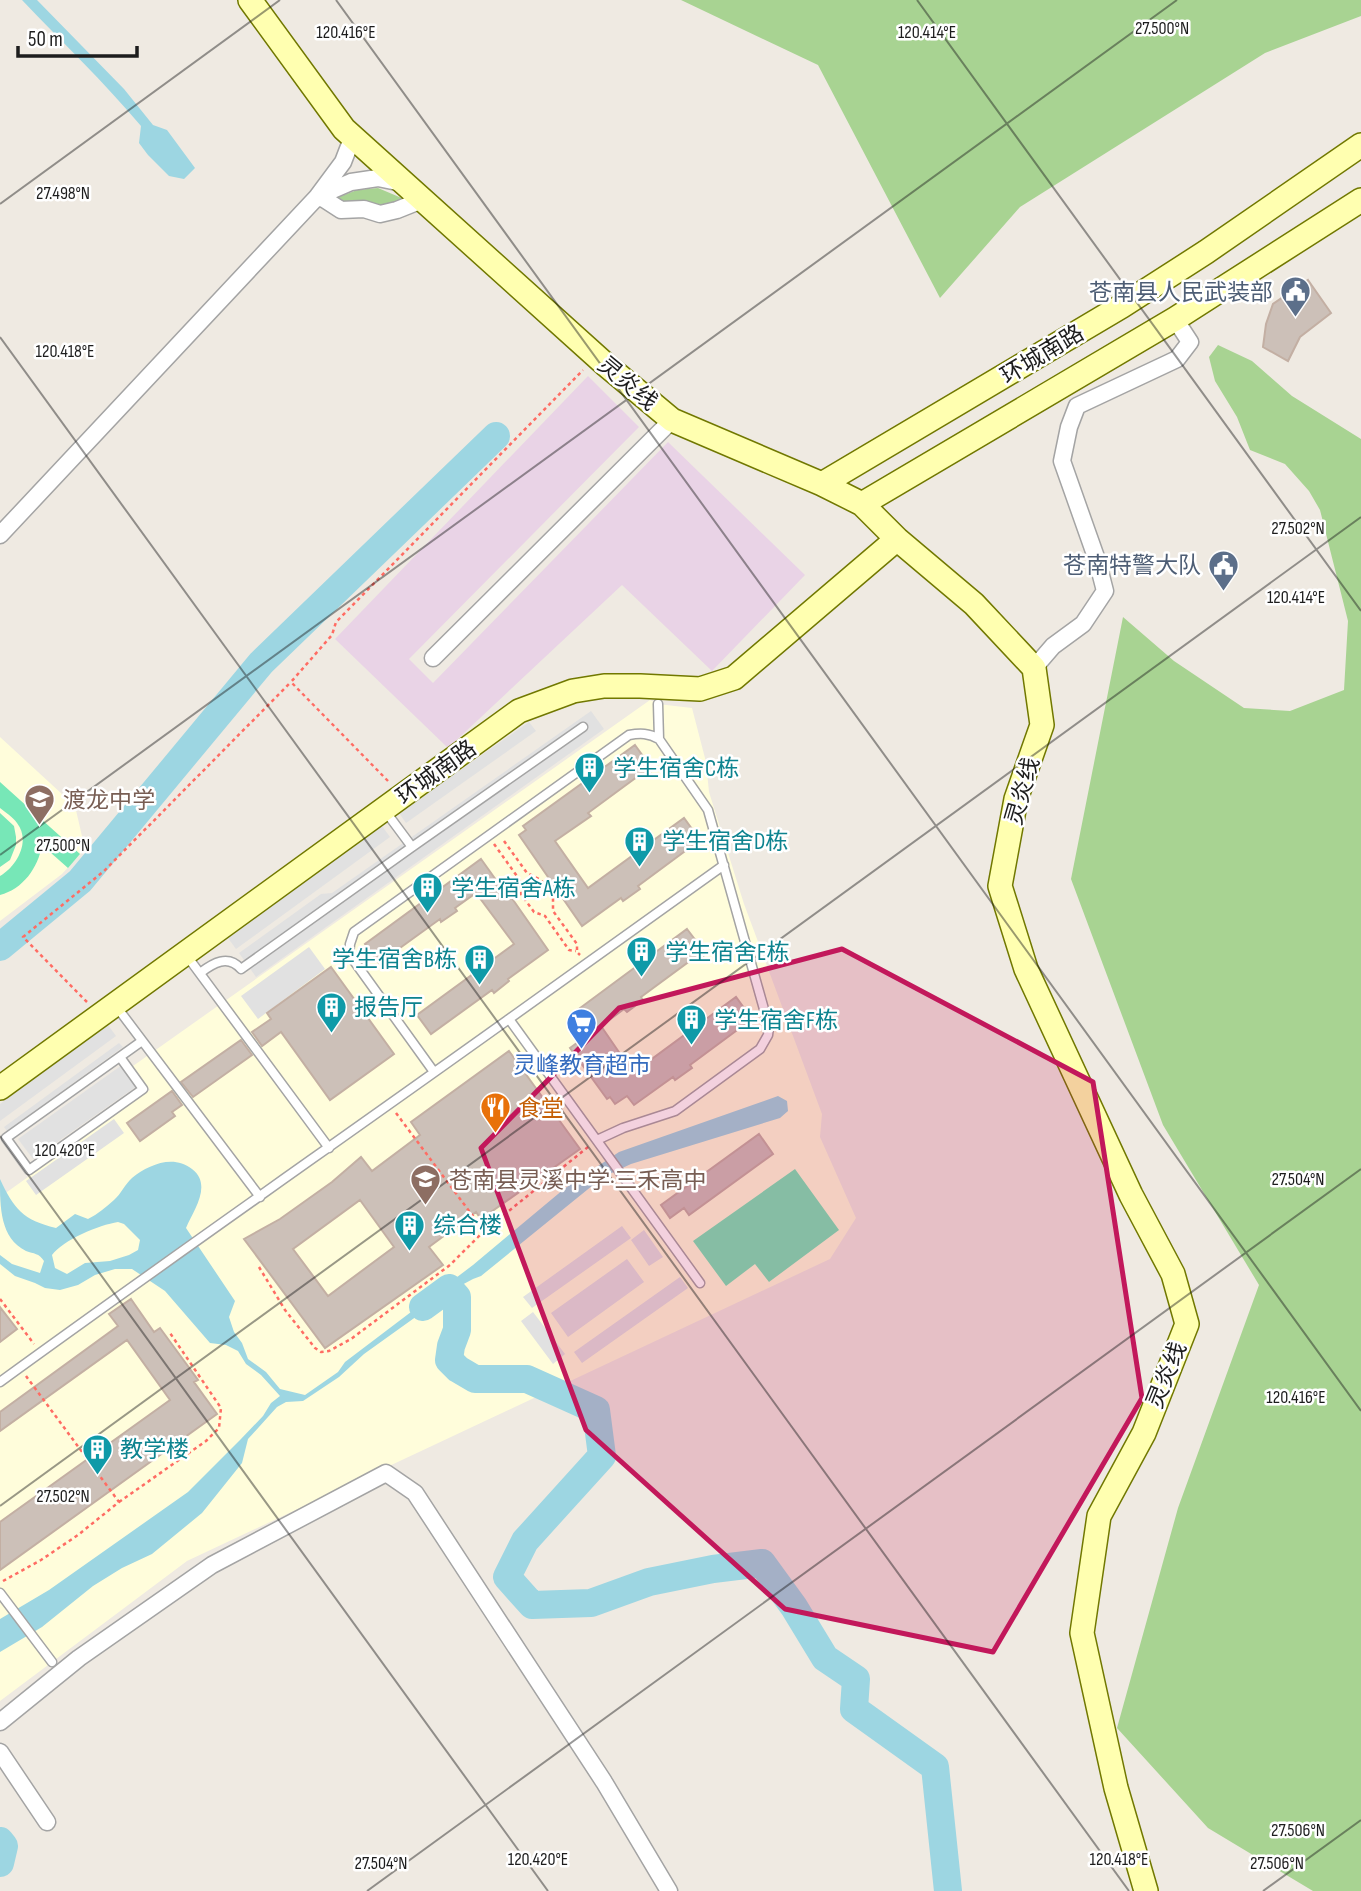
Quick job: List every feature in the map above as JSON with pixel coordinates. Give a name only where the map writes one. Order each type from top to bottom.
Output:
[{"type":"main road","name":"灵炎线","points":[[250,0],[344,129],[597,356],[673,420],[862,504],[897,539],[974,604],[1034,668],[1042,724],[1016,799],[1000,886],[1026,968],[1131,1195],[1173,1274],[1187,1324],[1144,1433],[1099,1516],[1082,1633],[1116,1788],[1146,1891]]},
{"type":"main road","name":"环城南路","points":[[822,484],[1122,306],[1206,252],[1361,145]]},
{"type":"main road","name":"环城南路","points":[[862,504],[1175,319],[1361,200]]},
{"type":"main road","name":"环城南路","points":[[0,1088],[519,711],[573,691],[604,686],[700,689],[734,678],[897,539]]},
{"type":"street","points":[[0,534],[317,197],[343,162],[353,136]]},
{"type":"street","points":[[317,197],[351,182],[378,178],[405,184]]},
{"type":"street","points":[[317,197],[341,210],[364,209],[380,214],[397,211],[422,200]]},
{"type":"street","points":[[1034,668],[1053,646],[1083,624],[1105,591],[1097,560],[1062,461],[1069,427],[1077,406],[1177,359],[1190,342],[1175,319]]},
{"type":"street","points":[[433,658],[673,420]]},
{"type":"street","points":[[0,1722],[79,1658],[212,1565],[386,1473],[415,1493],[604,1782],[669,1891]]},
{"type":"street","points":[[0,1752],[47,1822]]},
{"type":"lane","points":[[658,704],[659,739]]},
{"type":"lane","points":[[200,973],[211,964],[225,960],[236,963],[241,969],[583,727]]},
{"type":"lane","points":[[434,1072],[349,954],[354,932],[629,735],[652,735],[659,739],[709,810],[769,1027],[768,1035],[760,1049],[676,1111],[623,1128],[597,1140]]},
{"type":"lane","points":[[393,803],[412,847]]},
{"type":"lane","points":[[0,1382],[198,1238],[260,1197],[724,865]]},
{"type":"lane","points":[[186,954],[329,1147]]},
{"type":"lane","points":[[108,1011],[142,1041],[260,1197]]},
{"type":"lane","points":[[509,1018],[700,1283]]},
{"type":"lane","points":[[120,1057],[143,1088],[29,1170],[6,1138],[142,1041]]},
{"type":"lane","points":[[0,1593],[52,1662]]},
{"type":"path","points":[[108,1011],[23,937],[103,870],[291,682],[332,635],[336,622],[597,356]]},
{"type":"path","points":[[291,682],[393,803]]},
{"type":"path","points":[[496,830],[527,873],[541,880],[553,898],[552,911],[577,944],[578,952],[586,964]]},
{"type":"path","points":[[488,836],[519,879],[521,894],[534,912],[545,916],[569,950],[578,952]]},
{"type":"path","points":[[519,879],[527,873]]},
{"type":"path","points":[[545,916],[552,911]]},
{"type":"path","points":[[389,1104],[484,1231]]},
{"type":"path","points":[[259,1267],[285,1310],[315,1348],[321,1352],[329,1351],[351,1339],[450,1265],[484,1231],[597,1140]]},
{"type":"path","points":[[0,1299],[41,1352]]},
{"type":"path","points":[[0,1583],[78,1535],[119,1502],[206,1441],[219,1428],[221,1408],[170,1333]]},
{"type":"path","points":[[20,1367],[119,1502]]},
{"type":"highlighted area","points":[[842,949],[1093,1082],[1142,1398],[993,1652],[785,1609],[586,1430],[481,1148],[619,1008]]},
{"type":"shaded area","points":[[588,376],[639,427],[409,659],[433,683],[668,442],[805,575],[712,671],[622,585],[448,748],[335,639]]},
{"type":"shaded area","name":"苍南县灵溪中学·三禾高中","points":[[650,700],[658,704],[692,708],[706,762],[709,792],[744,904],[822,1114],[820,1137],[856,1218],[830,1259],[187,1561],[0,1701],[0,1197],[150,1090],[133,1066]]},
{"type":"shaded area","points":[[591,711],[604,729],[256,977],[239,953],[321,894],[332,893]]},
{"type":"shaded area","points":[[529,722],[536,731],[406,823],[399,813]]},
{"type":"shaded area","name":"渡龙中学","points":[[0,737],[75,806],[85,849],[62,874],[0,921]]},
{"type":"shaded area","points":[[382,826],[390,837],[236,949],[228,938]]},
{"type":"shaded area","points":[[309,947],[325,969],[258,1019],[241,996]]},
{"type":"shaded area","points":[[108,1025],[116,1036],[0,1121],[0,1104]]},
{"type":"shaded area","points":[[119,1043],[123,1047],[7,1131],[4,1127]]},
{"type":"shaded area","points":[[122,1065],[137,1086],[33,1159],[18,1139]]},
{"type":"shaded area","points":[[114,1119],[124,1133],[36,1195],[26,1181]]},
{"type":"shaded area","points":[[622,1226],[631,1238],[532,1308],[523,1297]]},
{"type":"shaded area","points":[[644,1230],[663,1257],[649,1266],[631,1240]]},
{"type":"shaded area","points":[[627,1259],[644,1282],[568,1337],[551,1313]]},
{"type":"shaded area","points":[[680,1277],[688,1288],[582,1363],[574,1352]]},
{"type":"shaded area","points":[[533,1312],[565,1354],[553,1364],[521,1321]]},
{"type":"green space","points":[[681,0],[1361,0],[1361,16],[1265,53],[1020,207],[940,298],[818,65]]},
{"type":"green space","points":[[378,188],[404,199],[385,211],[341,205],[339,197],[357,190]]},
{"type":"green space","points":[[1218,345],[1252,361],[1292,396],[1361,439],[1361,1891],[1313,1891],[1208,1828],[1117,1728],[1178,1508],[1259,1285],[1163,1125],[1071,879],[1123,617],[1174,661],[1244,708],[1290,711],[1344,690],[1348,621],[1320,510],[1309,491],[1285,464],[1250,450],[1237,417],[1215,381],[1209,357]]},
{"type":"green space","points":[[0,782],[80,854],[68,868],[42,845],[37,862],[28,876],[16,888],[0,895],[0,876],[17,860],[23,837],[15,821],[0,808]]},
{"type":"green space","points":[[0,813],[14,826],[16,845],[10,860],[0,867]]},
{"type":"green space","points":[[795,1169],[839,1230],[769,1282],[755,1264],[726,1286],[693,1241]]},
{"type":"water","points":[[22,0],[37,0],[124,89],[153,125],[167,130],[195,168],[184,179],[169,176],[148,155],[139,143],[141,126]]},
{"type":"water","points":[[778,1096],[787,1101],[788,1111],[780,1118],[631,1164],[603,1177],[481,1276],[458,1287],[424,1311],[364,1354],[339,1377],[303,1401],[286,1402],[277,1407],[248,1439],[242,1463],[202,1513],[152,1554],[93,1586],[42,1627],[0,1652],[0,1619],[49,1590],[188,1492],[280,1396],[261,1375],[246,1364],[238,1351],[226,1345],[210,1343],[165,1291],[132,1269],[115,1269],[60,1290],[45,1288],[15,1276],[0,1264],[0,1255],[12,1264],[40,1273],[44,1261],[38,1255],[17,1245],[6,1230],[1,1211],[0,1179],[21,1212],[35,1221],[56,1228],[75,1214],[88,1219],[95,1215],[116,1198],[132,1178],[153,1165],[177,1162],[192,1169],[198,1175],[201,1190],[197,1206],[186,1228],[235,1301],[229,1317],[234,1332],[248,1359],[266,1372],[280,1389],[305,1395],[473,1265],[564,1189],[619,1152]],"holes":[[[118,1222],[124,1224],[140,1240],[138,1250],[110,1261],[85,1263],[67,1274],[55,1268],[52,1255],[64,1244],[101,1226]]]},
{"type":"building","name":"苍南县人民武装部","points":[[1308,280],[1331,313],[1300,337],[1288,361],[1263,347],[1266,324],[1273,304]]},
{"type":"building","points":[[635,745],[653,770],[643,777],[641,774],[588,813],[591,816],[555,841],[588,888],[684,818],[700,840],[638,886],[640,889],[623,901],[621,898],[582,926],[519,835],[526,830],[523,826]]},
{"type":"building","points":[[481,859],[548,950],[508,979],[509,981],[494,993],[492,990],[431,1034],[417,1015],[514,944],[476,893],[455,908],[457,911],[441,922],[440,919],[379,963],[365,944]]},
{"type":"building","points":[[687,929],[706,954],[696,961],[694,958],[641,997],[643,1000],[627,1012],[624,1009],[601,1026],[623,1058],[634,1072],[736,997],[752,1019],[690,1065],[692,1068],[675,1080],[673,1077],[634,1105],[627,1096],[615,1104],[610,1097],[607,1099],[570,1048],[585,1037],[572,1019],[579,1014],[576,1011]]},
{"type":"building","name":"报告厅","points":[[331,967],[394,1054],[330,1100],[281,1032],[262,1046],[252,1032],[271,1019],[267,1013]]},
{"type":"building","points":[[241,1040],[252,1055],[193,1097],[181,1082]]},
{"type":"building","points":[[509,1051],[580,1149],[481,1219],[476,1212],[429,1247],[443,1265],[325,1348],[244,1239],[280,1219],[332,1182],[361,1157],[372,1171],[420,1135],[411,1122]],"holes":[[[360,1200],[394,1247],[328,1296],[293,1249]]]},
{"type":"building","points":[[172,1091],[182,1105],[172,1112],[175,1116],[140,1141],[127,1123]]},
{"type":"building","points":[[759,1134],[773,1154],[689,1215],[684,1208],[670,1218],[661,1205]]},
{"type":"building","name":"教学楼","points":[[131,1299],[154,1332],[160,1328],[198,1380],[194,1382],[217,1414],[0,1570],[0,1522],[170,1400],[127,1340],[0,1431],[0,1412],[118,1326],[109,1314]]},
{"type":"building","points":[[0,1307],[17,1329],[0,1342]]},
{"type":"waterway","points":[[0,947],[80,881],[261,663],[496,436]]},
{"type":"waterway","points":[[423,1307],[449,1288],[457,1297],[457,1330],[449,1360],[458,1369],[475,1379],[527,1379],[596,1410],[602,1456],[525,1541],[507,1577],[532,1605],[591,1603],[649,1582],[713,1569],[762,1563],[794,1607],[825,1658],[856,1679],[854,1709],[935,1767],[948,1891]]},
{"type":"waterway","points":[[0,1841],[4,1846],[0,1863]]},
{"type":"place","name":"苍南县人民武装部","points":[[1296,319]]},
{"type":"place","name":"苍南特警大队","points":[[1224,592]]},
{"type":"place","name":"学生宿舍C栋","points":[[590,795]]},
{"type":"place","name":"渡龙中学","points":[[40,827]]},
{"type":"place","name":"学生宿舍D栋","points":[[639,868]]},
{"type":"place","name":"学生宿舍A栋","points":[[428,915]]},
{"type":"place","name":"学生宿舍E栋","points":[[642,979]]},
{"type":"place","name":"学生宿舍B栋","points":[[480,986]]},
{"type":"place","name":"报告厅","points":[[331,1034]]},
{"type":"place","name":"学生宿舍F栋","points":[[691,1047]]},
{"type":"place","name":"灵峰教育超市","points":[[582,1051]]},
{"type":"place","name":"食堂","points":[[495,1135]]},
{"type":"place","name":"苍南县灵溪中学·三禾高中","points":[[426,1207]]},
{"type":"place","name":"综合楼","points":[[410,1252]]},
{"type":"place","name":"教学楼","points":[[97,1476]]}]
